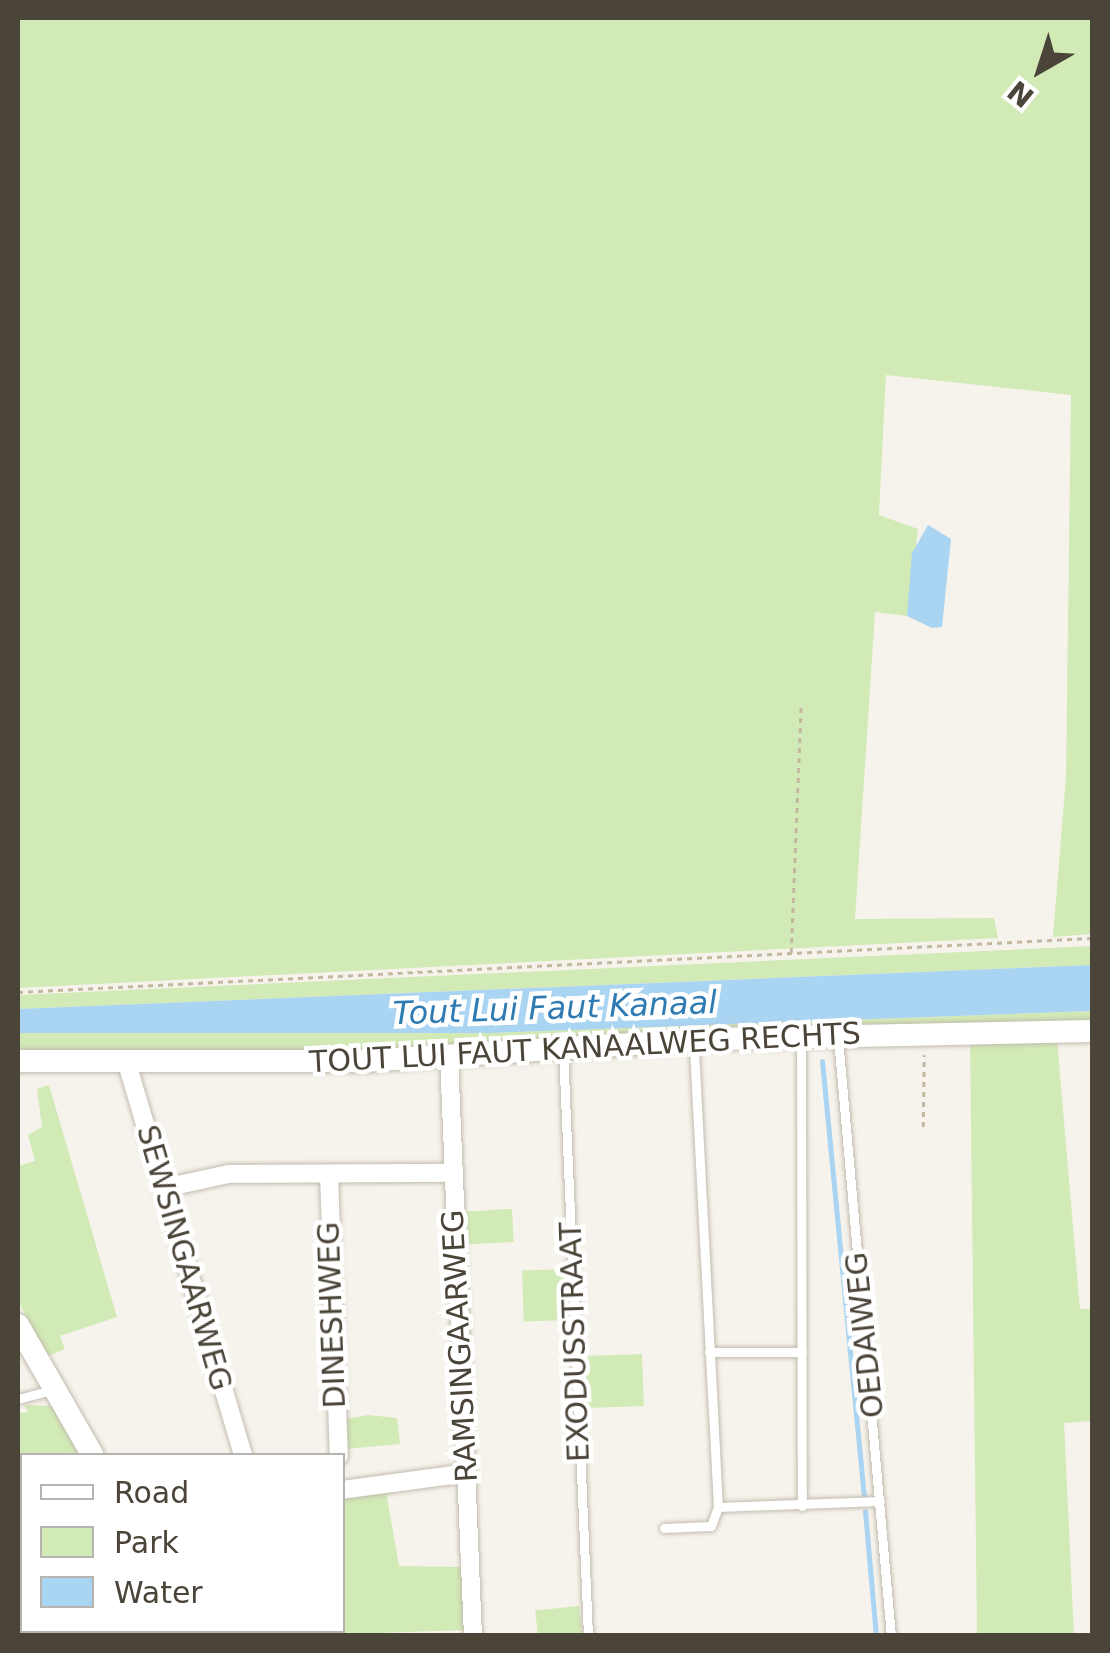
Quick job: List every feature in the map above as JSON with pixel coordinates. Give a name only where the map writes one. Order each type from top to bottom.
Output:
[{"type":"street","name":"TOUT LUI FAUT KANAALWEG RECHTS","points":[[18,1061],[449,1058],[694,1040],[1092,1031]]},
{"type":"street","name":"RAMSINGAARWEG","points":[[449,1058],[473,1636]]},
{"type":"street","name":"SEWSINGAARWEG","points":[[126,1060],[242,1453]]},
{"type":"street","points":[[164,1188],[230,1174],[452,1173]]},
{"type":"street","name":"DINESHWEG","points":[[329,1174],[339,1453]]},
{"type":"street","points":[[18,1325],[90,1453]]},
{"type":"street","points":[[345,1483],[467,1472]]},
{"type":"lane","points":[[801,1036],[802,1506]]},
{"type":"lane","name":"OEDAIWEG","points":[[838,1036],[891,1636]]},
{"type":"lane","points":[[664,1528],[711,1526],[718,1507],[694,1040]]},
{"type":"lane","name":"EXODUSSTRAAT","points":[[563,1049],[588,1636]]},
{"type":"lane","points":[[709,1352],[802,1352]]},
{"type":"lane","points":[[18,1399],[54,1389]]},
{"type":"lane","points":[[718,1507],[880,1501]]},
{"type":"path","points":[[791,955],[801,706]]},
{"type":"path","points":[[18,992],[1092,938]]},
{"type":"path","points":[[922,1127],[925,1034]]},
{"type":"shaded area","points":[[18,1614],[20,1633],[183,1636],[18,1636]]},
{"type":"green space","points":[[18,18],[1092,18],[1092,934],[1053,937],[1066,776],[1071,395],[886,375],[879,515],[918,529],[907,616],[875,612],[855,919],[994,918],[998,938],[18,988]]},
{"type":"green space","points":[[1092,946],[1092,965],[18,1009],[18,995]]},
{"type":"green space","points":[[1092,1011],[1092,1022],[378,1054],[18,1052],[18,1033],[490,1033]]},
{"type":"green space","points":[[1057,1039],[1080,1309],[1092,1309],[1092,1421],[1064,1423],[1074,1635],[977,1635],[970,1041]]},
{"type":"green space","points":[[49,1085],[117,1317],[60,1336],[65,1349],[46,1357],[18,1300],[18,1166],[35,1161],[28,1135],[42,1127],[37,1089]]},
{"type":"green space","points":[[512,1209],[514,1242],[463,1245],[461,1212]]},
{"type":"green space","points":[[567,1269],[569,1320],[524,1322],[522,1271]]},
{"type":"green space","points":[[642,1354],[644,1406],[587,1408],[585,1356]]},
{"type":"green space","points":[[24,1405],[54,1406],[81,1453],[20,1453],[18,1614],[18,1413],[28,1412]]},
{"type":"green space","points":[[368,1415],[397,1418],[400,1444],[346,1449],[342,1420]]},
{"type":"green space","points":[[386,1491],[399,1566],[461,1567],[467,1630],[286,1636],[345,1633],[345,1497]]},
{"type":"green space","points":[[579,1606],[582,1635],[538,1636],[535,1611]]},
{"type":"water","points":[[928,525],[951,539],[942,627],[932,628],[907,616],[912,553]]},
{"type":"water","name":"Tout Lui Faut Kanaal","points":[[1092,965],[1092,1011],[490,1033],[18,1033],[18,1009]]},
{"type":"waterway","points":[[822,1061],[864,1498]]},
{"type":"waterway","points":[[865,1511],[876,1636]]}]
